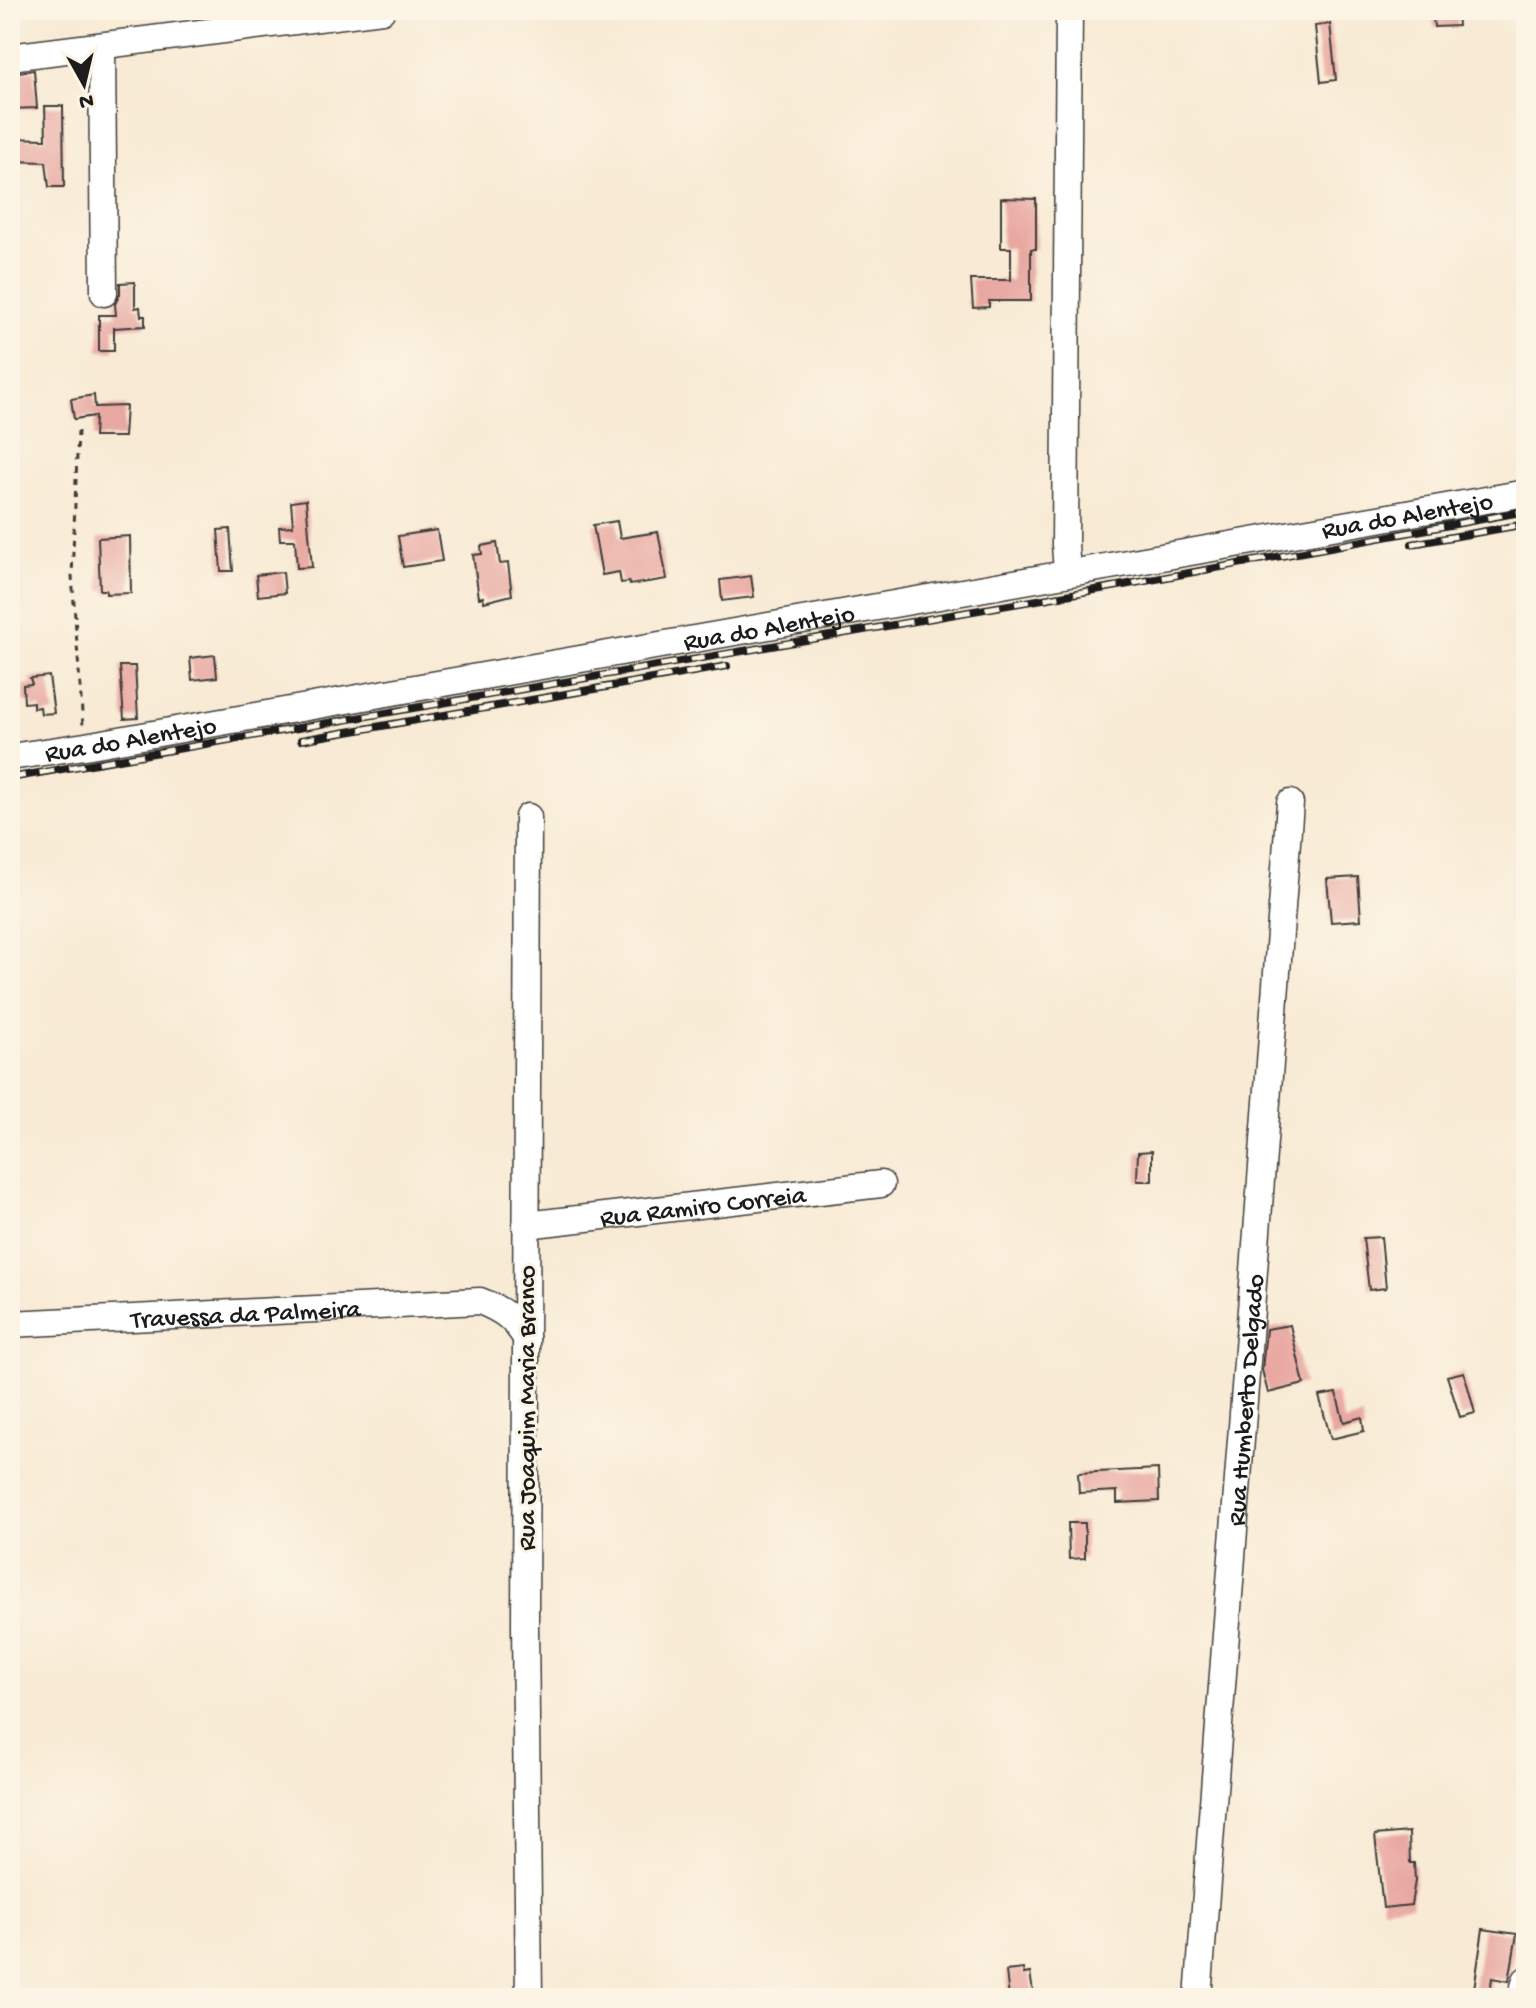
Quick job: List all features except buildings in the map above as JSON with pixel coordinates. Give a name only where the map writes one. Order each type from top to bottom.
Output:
[{"type":"street","points":[[10,57],[382,10]]},
{"type":"street","points":[[1067,572],[1069,10]]},
{"type":"street","points":[[102,46],[104,293]]},
{"type":"street","name":"Rua do Alentejo","points":[[10,757],[1526,493]]},
{"type":"street","name":"Rua Humberto Delgado","points":[[1198,1998],[1290,803]]},
{"type":"street","name":"Rua Joaquim Maria Branco","points":[[528,817],[526,1338],[529,1998]]},
{"type":"street","name":"Rua Ramiro Correia","points":[[526,1225],[881,1184]]},
{"type":"street","name":"Travessa da Palmeira","points":[[10,1324],[502,1301],[514,1292],[526,1275]]},
{"type":"street","points":[[480,1301],[513,1318],[526,1338]]},
{"type":"street","points":[[1521,1998],[1526,1980]]},
{"type":"path","points":[[78,431],[72,576],[85,746]]},
{"type":"railway","points":[[10,778],[1118,586],[1526,511]]},
{"type":"railway","points":[[1412,544],[1526,524]]},
{"type":"railway","points":[[301,740],[727,666]]}]
